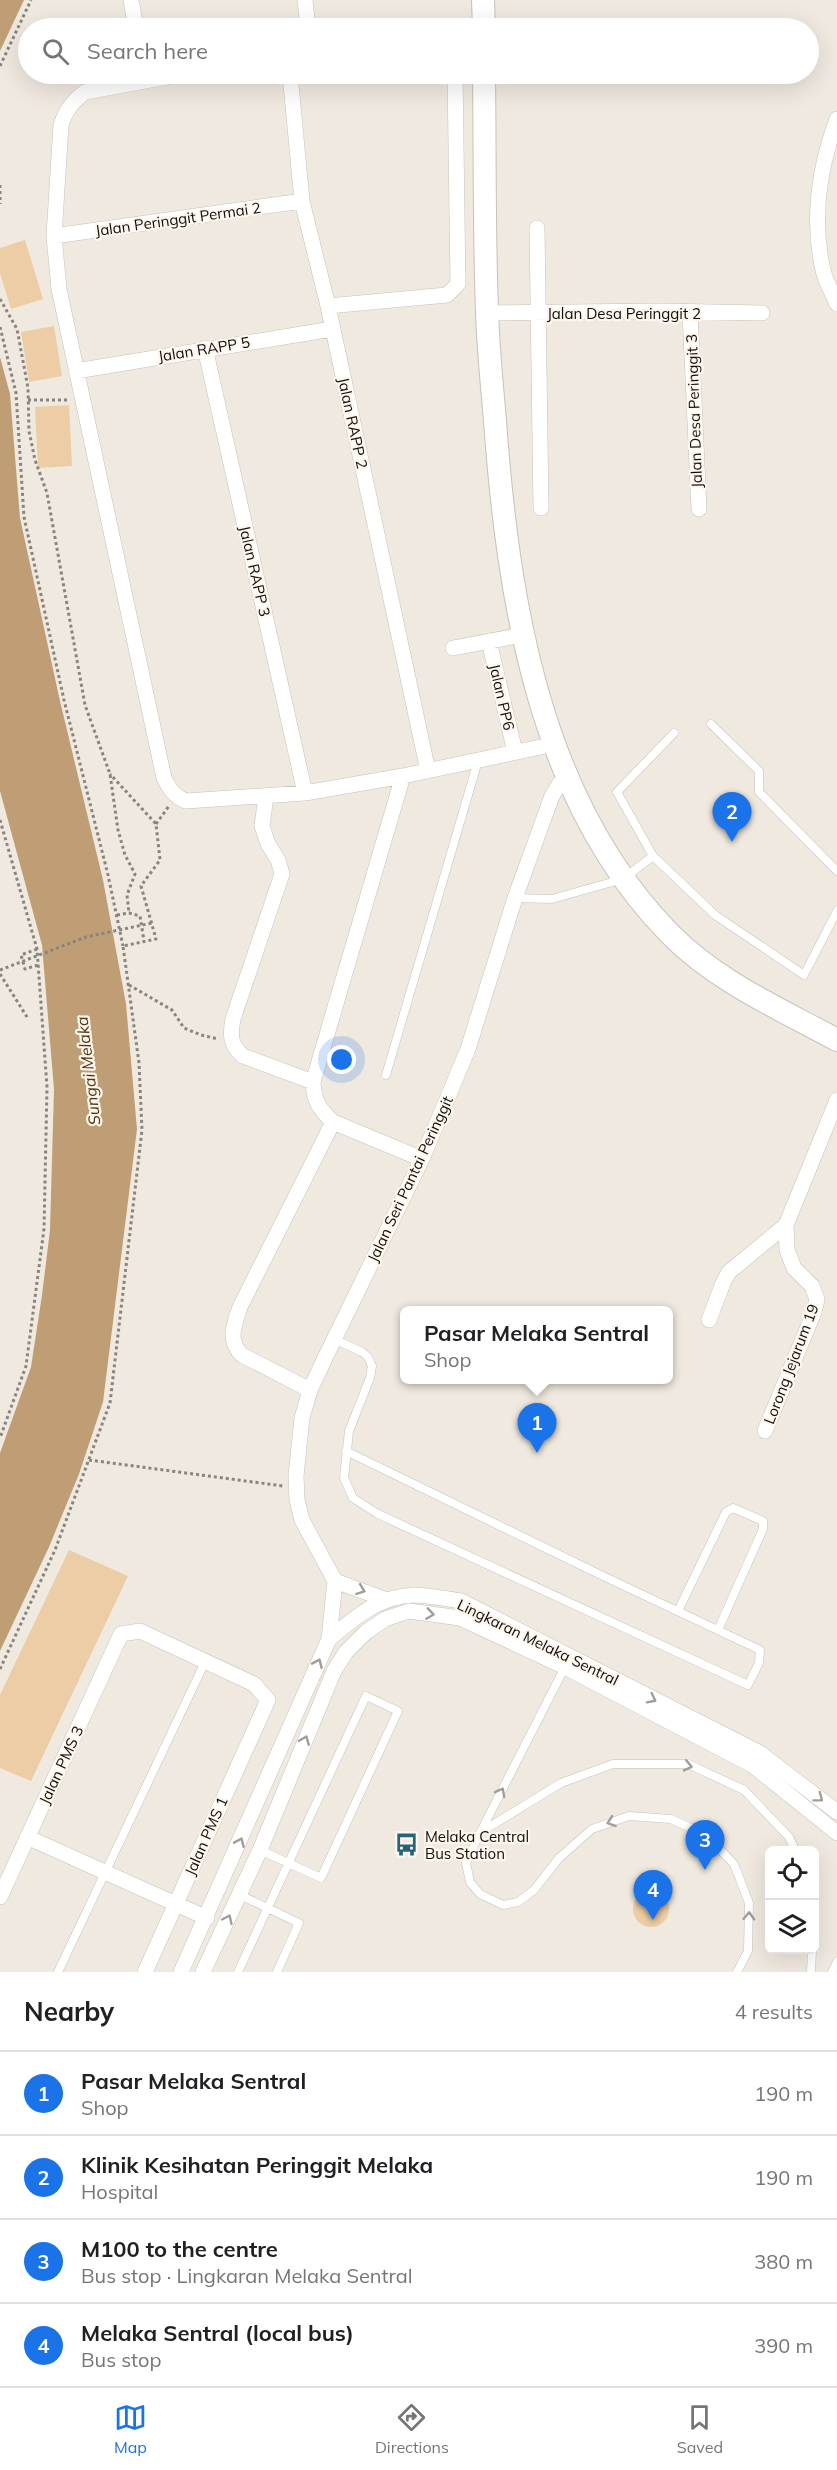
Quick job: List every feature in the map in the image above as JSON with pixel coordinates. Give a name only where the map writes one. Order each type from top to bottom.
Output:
[{"type":"street","points":[[131,0],[134,18]]},
{"type":"street","points":[[305,0],[307,18]]},
{"type":"street","points":[[483,0],[484,18]]},
{"type":"street","points":[[116,84],[85,92],[74,100],[65,112],[61,125],[54,236],[59,289],[164,778],[176,797],[186,801],[305,793],[403,776],[555,744]]},
{"type":"street","name":"Jalan RAPP 2","points":[[291,84],[302,201],[328,306],[428,771]]},
{"type":"street","points":[[328,306],[447,295],[458,284],[455,84]]},
{"type":"street","points":[[484,84],[487,312],[509,567],[522,635],[555,744],[574,793],[623,879],[672,936],[740,987],[837,1040]]},
{"type":"street","points":[[837,119],[825,151],[818,199],[819,240],[825,275],[837,304]]},
{"type":"street","name":"Jalan Peringgit Permai 2","points":[[54,236],[302,201]]},
{"type":"street","points":[[537,228],[536,314],[542,508]]},
{"type":"street","name":"Jalan Desa Peringgit 2","points":[[487,312],[762,314]]},
{"type":"street","name":"Jalan Desa Peringgit 3","points":[[690,312],[699,509]]},
{"type":"street","name":"Jalan RAPP 5","points":[[76,371],[205,348],[332,329]]},
{"type":"street","name":"Jalan RAPP 3","points":[[205,348],[305,793]]},
{"type":"street","points":[[453,648],[522,635]]},
{"type":"street","name":"Jalan PP6","points":[[489,641],[515,752]]},
{"type":"street","points":[[403,776],[314,1082],[314,1099],[321,1111],[333,1122],[422,1159]]},
{"type":"street","name":"Jalan Seri Pantai Peringgit","points":[[335,1581],[302,1520],[296,1488],[298,1445],[302,1418],[310,1390],[422,1159],[468,1049],[515,898],[556,788],[568,779]]},
{"type":"street","points":[[266,796],[262,826],[282,874],[233,1018],[231,1041],[243,1056],[314,1082]]},
{"type":"street","name":"Lorong Jejarum 19","points":[[765,1431],[814,1312],[817,1299],[812,1286],[794,1268],[787,1250],[786,1225],[837,1100]]},
{"type":"street","points":[[310,1390],[242,1355],[234,1348],[231,1337],[240,1307],[333,1122]]},
{"type":"street","points":[[709,1320],[729,1272],[786,1225]]},
{"type":"street","points":[[328,1639],[335,1581],[387,1600]]},
{"type":"street","name":"Lingkaran Melaka Sentral","points":[[182,1972],[328,1639],[357,1614],[387,1600],[415,1595],[461,1601],[760,1753],[837,1812]]},
{"type":"street","name":"Lingkaran Melaka Sentral","points":[[203,1972],[260,1850],[334,1671],[346,1652],[366,1632],[385,1618],[409,1611],[460,1618],[565,1667],[752,1765],[837,1833]]},
{"type":"street","name":"Jalan PMS 3","points":[[0,1897],[122,1634],[140,1631],[205,1662]]},
{"type":"street","name":"Jalan PMS 1","points":[[145,1972],[268,1700],[254,1684],[205,1662]]},
{"type":"street","points":[[27,1837],[207,1918]]},
{"type":"lane","points":[[711,724],[759,771],[759,792],[837,871]]},
{"type":"lane","points":[[674,734],[617,792],[653,856],[715,915],[804,975],[837,911]]},
{"type":"lane","points":[[386,1075],[478,761]]},
{"type":"lane","points":[[515,898],[552,899],[623,879],[653,856]]},
{"type":"lane","points":[[334,1339],[362,1352],[368,1357],[372,1366],[370,1378],[349,1431],[346,1451],[344,1478],[353,1498],[378,1514],[748,1685],[759,1663],[760,1650],[346,1451]]},
{"type":"lane","points":[[678,1611],[726,1512],[733,1508],[763,1521],[764,1529],[718,1630]]},
{"type":"lane","points":[[58,1972],[205,1662]]},
{"type":"lane","points":[[565,1667],[466,1863],[470,1882],[480,1894],[503,1905],[518,1902],[534,1890],[558,1858],[592,1829],[629,1816],[671,1819],[706,1835],[734,1864],[749,1903],[748,1951],[737,1972]]},
{"type":"lane","points":[[238,1972],[289,1863],[366,1696],[398,1711],[321,1878],[289,1863],[260,1850]]},
{"type":"lane","points":[[480,1833],[561,1783],[613,1764],[688,1764],[744,1790],[789,1837],[793,1846]]},
{"type":"lane","points":[[240,1895],[299,1923],[277,1972]]},
{"type":"lane","points":[[811,1972],[812,1954]]},
{"type":"lane","points":[[832,1972],[837,1962]]},
{"type":"path","points":[[23,18],[31,0]]},
{"type":"path","points":[[0,66],[18,28]]},
{"type":"path","points":[[0,188],[0,204]]},
{"type":"path","points":[[0,299],[17,329],[28,400],[29,431],[35,459],[47,494],[85,705],[110,774],[118,830],[125,855],[135,874],[127,895],[129,913]]},
{"type":"path","points":[[0,327],[16,393],[24,517],[64,700],[123,946],[139,1063],[142,1130],[110,1403],[56,1550],[0,1669]]},
{"type":"path","points":[[28,400],[82,400]]},
{"type":"path","points":[[110,774],[156,824],[160,860],[141,886],[156,939],[123,946]]},
{"type":"path","points":[[156,824],[176,797]]},
{"type":"path","points":[[0,820],[37,949],[47,1088],[44,1229],[26,1366],[0,1438]]},
{"type":"path","points":[[117,915],[129,913],[140,916],[144,941]]},
{"type":"path","points":[[27,1017],[0,972],[86,937],[152,922]]},
{"type":"path","points":[[37,949],[21,955],[25,969],[38,965]]},
{"type":"path","points":[[128,985],[172,1010],[184,1028],[201,1035],[231,1041]]},
{"type":"path","points":[[89,1460],[296,1488]]},
{"type":"shaded area","points":[[25,240],[43,299],[11,309],[0,273],[0,248]]},
{"type":"shaded area","points":[[54,326],[62,376],[29,382],[21,332]]},
{"type":"shaded area","points":[[69,405],[72,466],[38,468],[35,407]]},
{"type":"shaded area","points":[[69,1550],[128,1576],[31,1781],[0,1768],[0,1695]]},
{"type":"shaded area","points":[[651,1891],[664,1896],[669,1909],[664,1922],[651,1927],[638,1922],[633,1909],[638,1896]]},
{"type":"water","points":[[0,0],[24,0],[0,51]]},
{"type":"water","name":"Sungai Melaka","points":[[0,357],[10,394],[20,518],[60,701],[103,880],[126,1004],[137,1129],[103,1402],[79,1474],[49,1547],[0,1651],[0,1453],[31,1367],[42,1295],[50,1230],[54,1089],[42,945],[0,791]]},
{"type":"place","name":"Klinik Kesihatan Peringgit Melaka","points":[[732,842]]},
{"type":"place","name":"Pasar Melaka Sentral","points":[[537,1453]]},
{"type":"place","name":"Melaka Central Bus Station","points":[[407,1845]]},
{"type":"place","name":"M100 to the centre","points":[[705,1870]]},
{"type":"place","name":"Melaka Sentral (local bus)","points":[[653,1920]]}]
